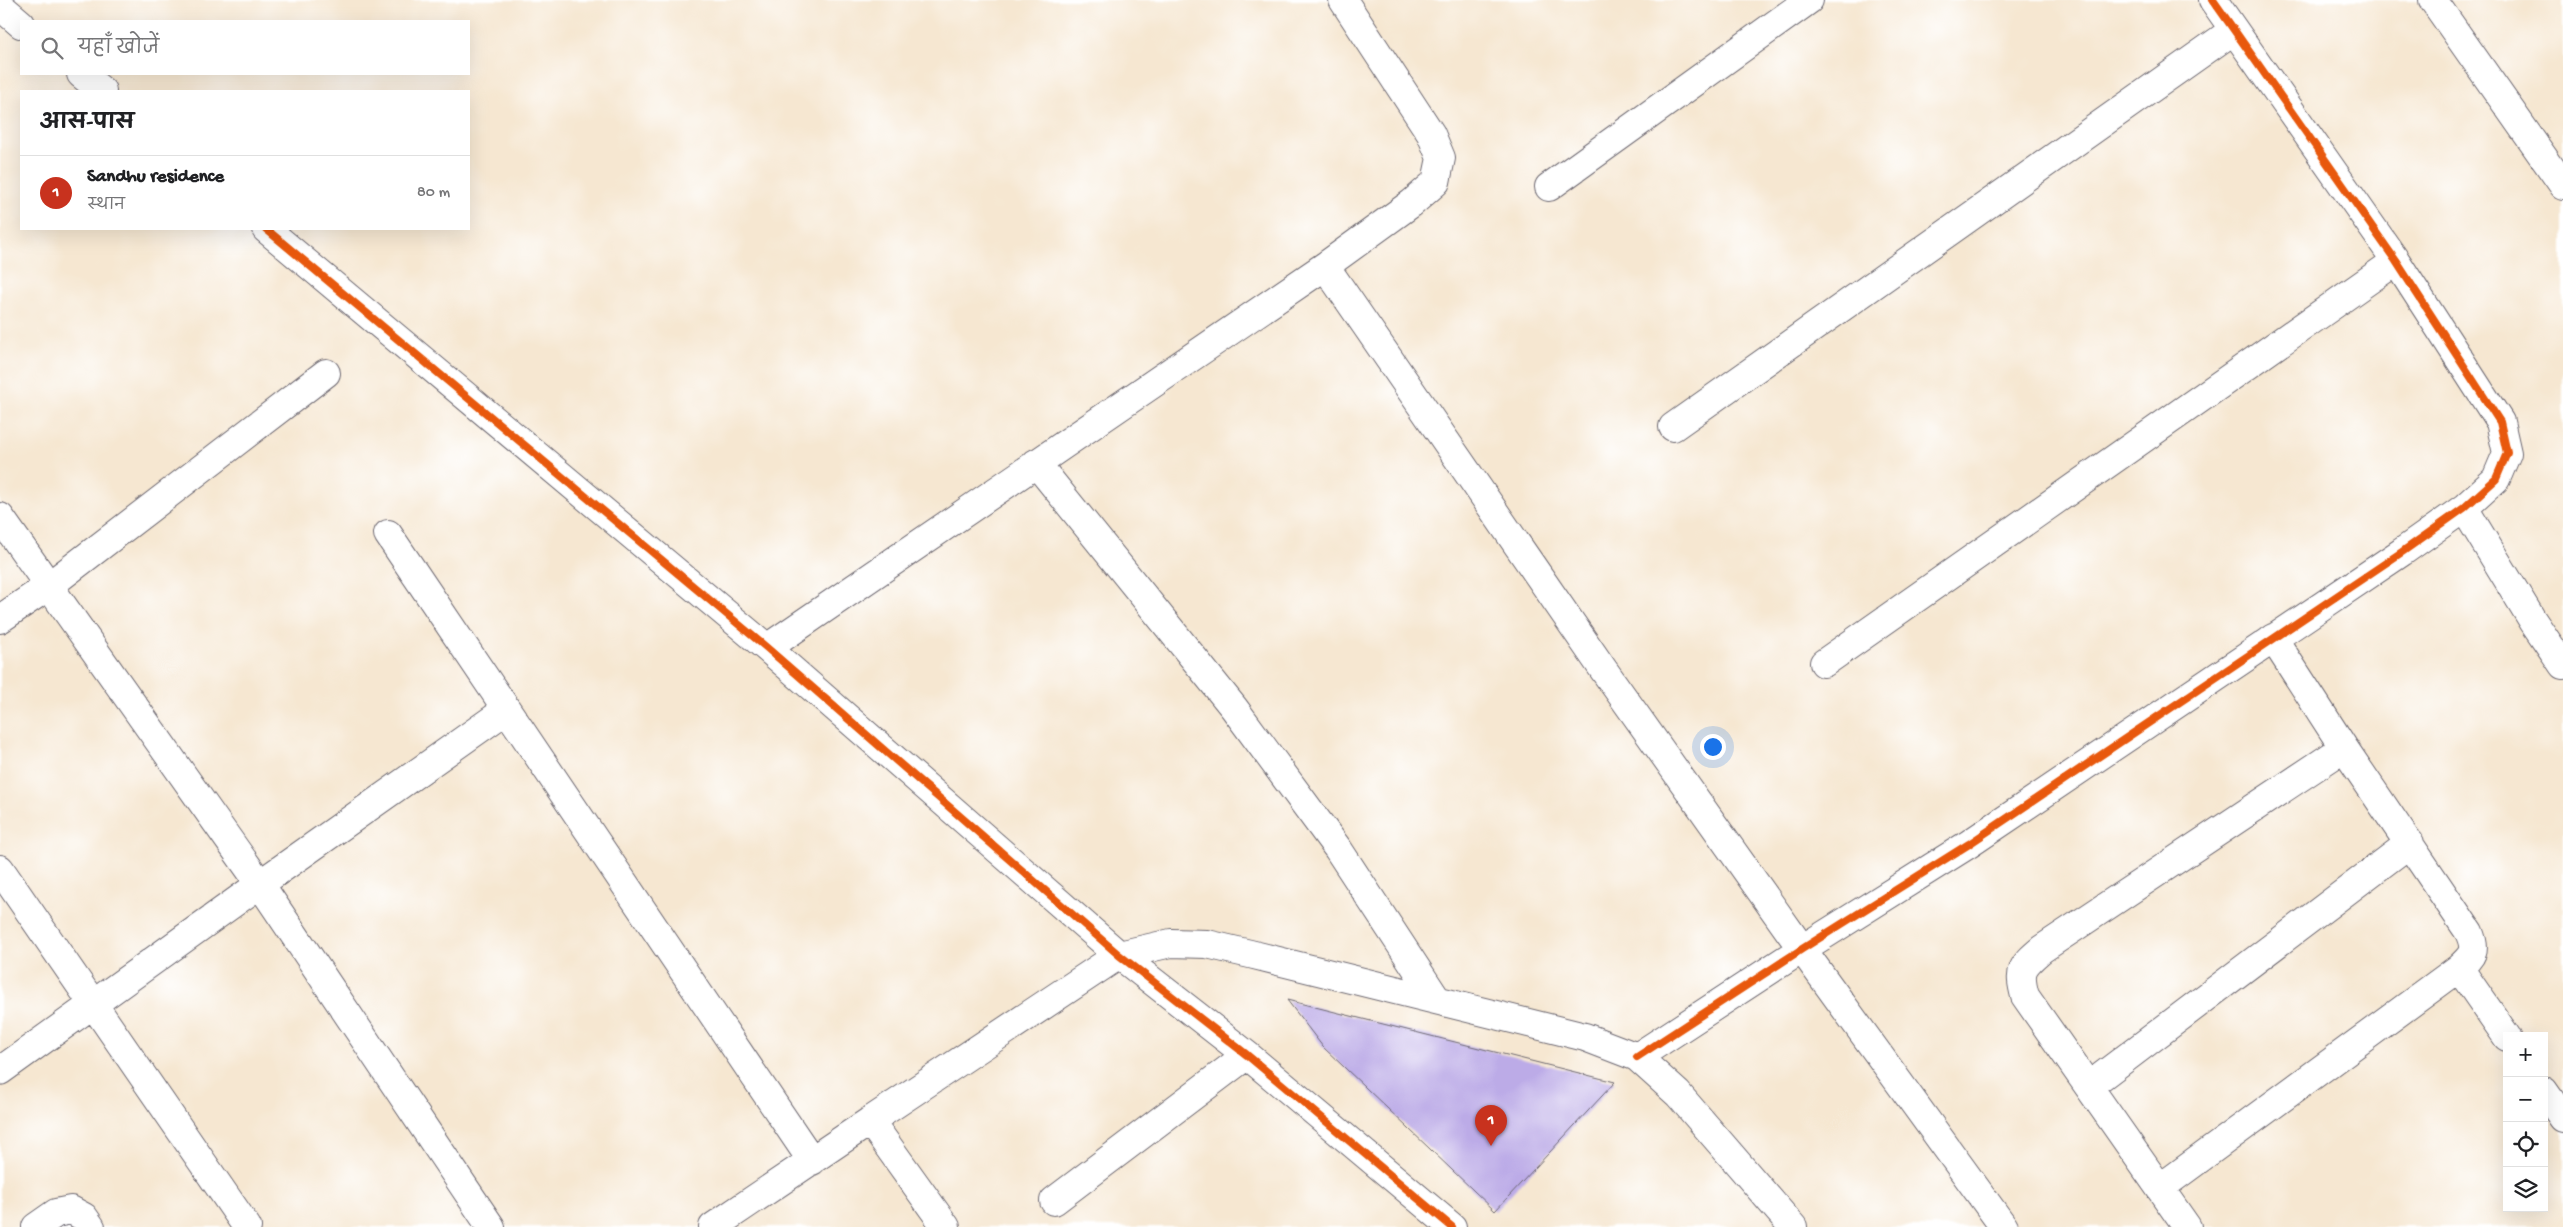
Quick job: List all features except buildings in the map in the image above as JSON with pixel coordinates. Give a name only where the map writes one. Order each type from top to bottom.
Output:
[{"type":"street","points":[[767,648],[1325,266],[1412,203],[1436,182],[1440,158],[1431,134],[1343,0]]},
{"type":"street","points":[[1549,187],[1809,0]]},
{"type":"street","points":[[1637,1057],[1802,949],[1970,844],[2464,508],[2496,479],[2507,453],[2500,422],[2396,261],[2212,0]]},
{"type":"street","points":[[2433,0],[2563,185]]},
{"type":"street","points":[[0,6],[20,23]]},
{"type":"street","points":[[1673,427],[2234,30]]},
{"type":"street","points":[[82,75],[101,90]]},
{"type":"street","points":[[267,230],[767,648],[1119,955],[1247,1055],[1452,1227]]},
{"type":"street","points":[[1824,663],[2396,261]]},
{"type":"street","points":[[1325,266],[1489,506],[1802,949],[2004,1227]]},
{"type":"street","points":[[0,619],[50,585],[326,373]]},
{"type":"street","points":[[1036,463],[1234,708],[1338,849],[1437,1000]]},
{"type":"street","points":[[2464,508],[2533,621],[2563,665]]},
{"type":"street","points":[[0,517],[260,884],[485,1225]]},
{"type":"street","points":[[388,534],[812,1161]]},
{"type":"street","points":[[2160,1188],[2459,968],[2473,954],[2474,944],[2469,932],[2344,748],[2273,638]]},
{"type":"street","points":[[0,1071],[506,710]]},
{"type":"street","points":[[2187,1227],[2090,1086],[2025,996],[2020,977],[2026,962],[2042,949],[2344,748]]},
{"type":"street","points":[[2090,1086],[2410,843]]},
{"type":"street","points":[[0,869],[247,1227]]},
{"type":"street","points":[[713,1227],[1119,955],[1171,943],[1207,944],[1437,1000],[1584,1037],[1637,1057],[1678,1094],[1793,1227]]},
{"type":"street","points":[[2459,968],[2504,1032]]},
{"type":"street","points":[[1054,1201],[1247,1055]]},
{"type":"street","points":[[2548,1097],[2563,1118]]},
{"type":"street","points":[[870,1121],[946,1227]]},
{"type":"street","points":[[36,1227],[56,1214],[71,1210],[84,1217],[91,1227]]},
{"type":"cycle path","points":[[1637,1057],[1802,949],[1969,844],[2402,552],[2464,508],[2496,479],[2507,453],[2500,422],[2396,261],[2213,0]]},
{"type":"cycle path","points":[[267,230],[767,648],[1119,955],[1247,1055],[1452,1227]]},
{"type":"place","name":"Sandhu residence","points":[[1491,1146]]}]
